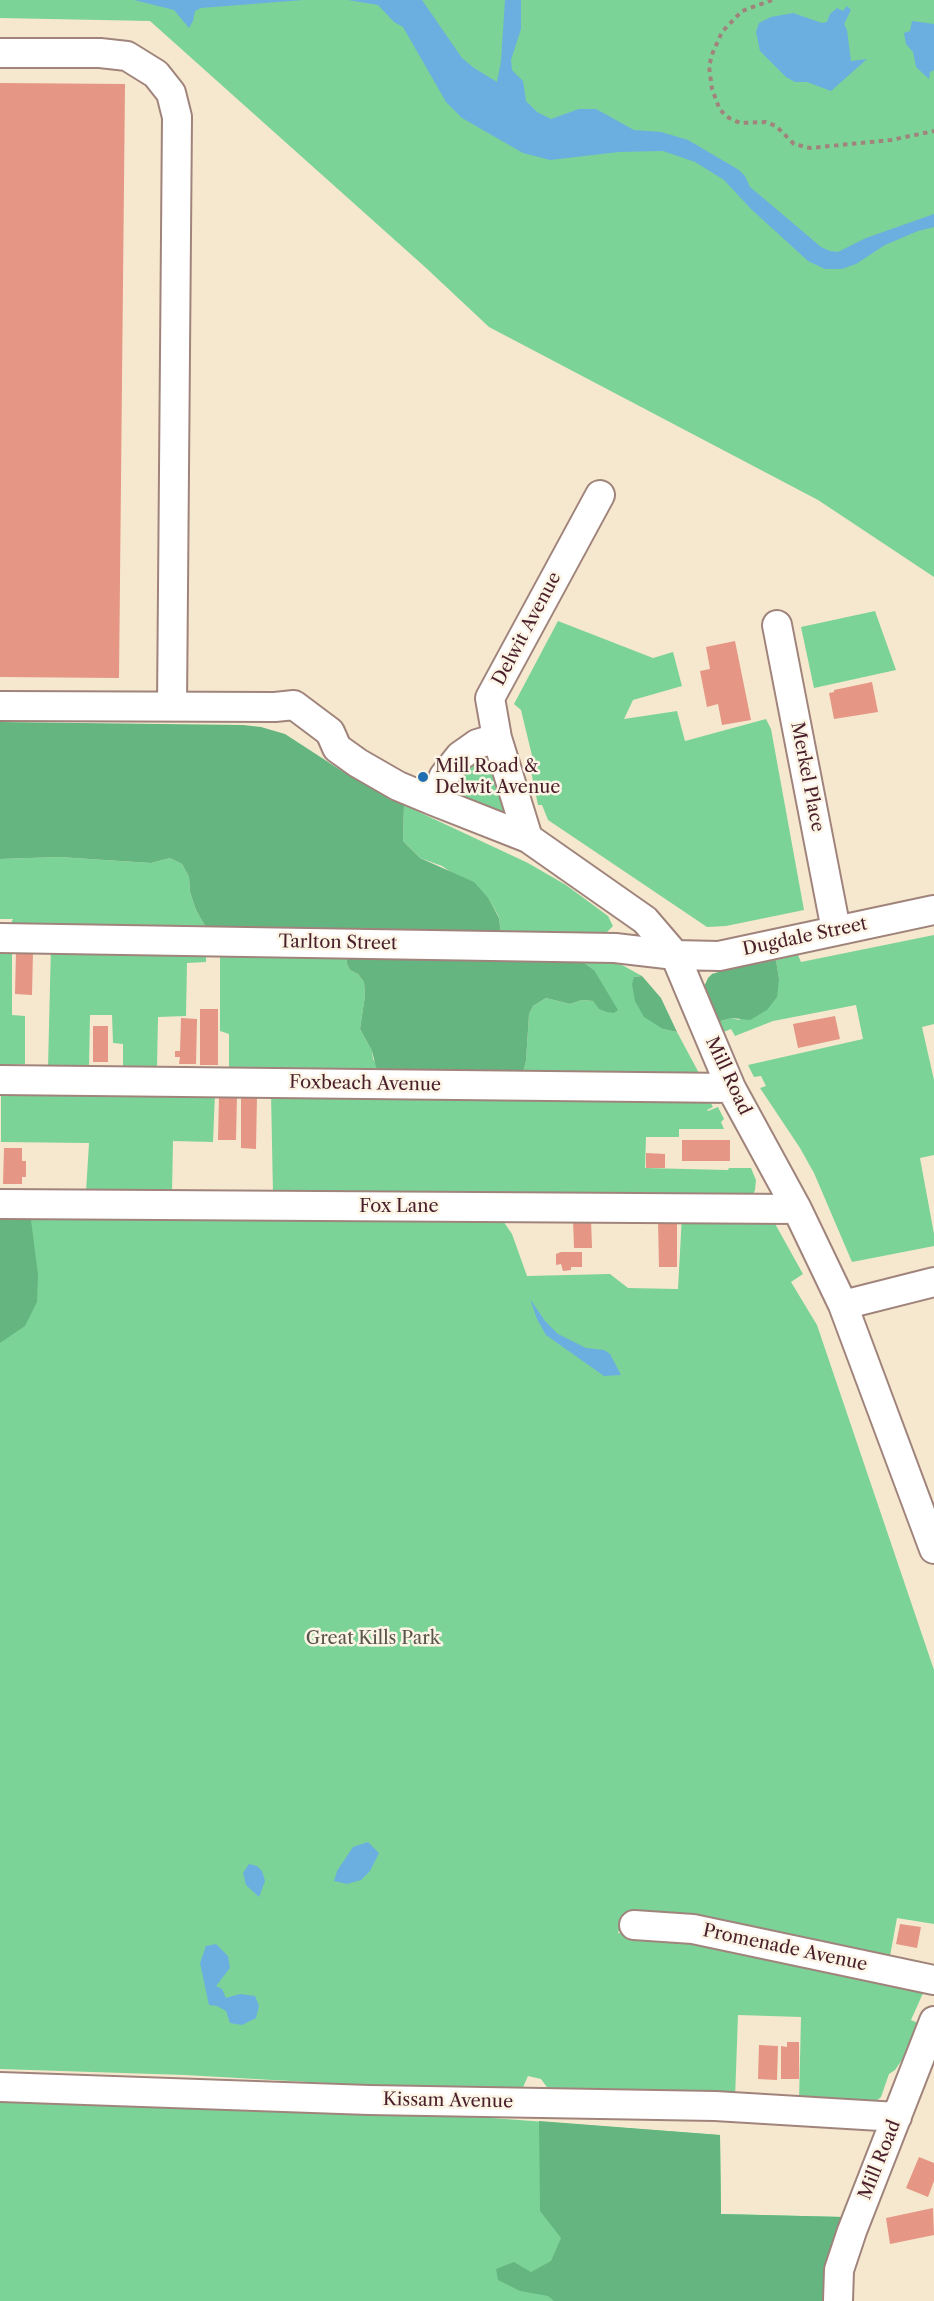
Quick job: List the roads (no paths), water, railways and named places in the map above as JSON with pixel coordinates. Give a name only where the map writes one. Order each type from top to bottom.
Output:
[{"type":"street","points":[[0,53],[100,53],[127,56],[156,74],[171,93],[174,101],[177,129],[172,706]]},
{"type":"street","name":"Delwit Avenue","points":[[528,838],[497,738],[490,698],[600,495]]},
{"type":"street","name":"Merkel Place","points":[[777,625],[836,930]]},
{"type":"street","points":[[0,706],[275,707],[294,705],[330,732],[337,748]]},
{"type":"street","points":[[275,707],[283,719],[320,745],[337,748]]},
{"type":"street","points":[[434,801],[444,776],[460,756],[477,744],[497,738]]},
{"type":"street","name":"Mill Road","points":[[337,748],[398,786],[528,838],[645,920],[675,955],[731,1088],[797,1209],[843,1305],[934,1549]]},
{"type":"street","name":"Dugdale Street","points":[[675,955],[719,956],[934,910]]},
{"type":"street","name":"Tarlton Street","points":[[0,938],[615,948],[675,955]]},
{"type":"street","name":"Foxbeach Avenue","points":[[0,1080],[731,1088]]},
{"type":"street","name":"Fox Lane","points":[[0,1204],[797,1209]]},
{"type":"street","points":[[843,1305],[934,1282]]},
{"type":"street","name":"Promenade Avenue","points":[[634,1925],[693,1929],[934,1980]]},
{"type":"street","name":"Mill Road","points":[[838,2301],[839,2270],[845,2251],[934,2021]]},
{"type":"street","name":"Kissam Avenue","points":[[0,2087],[369,2100],[716,2106],[897,2117]]},
{"type":"water","points":[[134,0],[303,0],[201,8],[195,11],[189,28],[174,10]]},
{"type":"water","points":[[348,0],[422,0],[462,58],[497,82],[501,61],[505,0],[521,0],[521,29],[511,60],[512,70],[523,81],[526,101],[537,112],[551,119],[579,109],[596,109],[634,130],[661,132],[688,140],[739,170],[750,187],[821,247],[830,251],[838,252],[866,238],[934,214],[934,227],[885,245],[856,264],[842,269],[825,269],[808,261],[751,209],[724,180],[695,162],[663,151],[619,152],[550,160],[523,153],[462,118],[446,102],[403,27],[394,22],[378,5]]},
{"type":"water","points":[[847,6],[851,10],[844,24],[847,30],[851,61],[867,59],[831,91],[807,82],[795,82],[786,77],[760,51],[756,32],[759,23],[771,17],[793,13],[822,23],[827,22],[830,14],[837,8],[843,11]]},
{"type":"water","points":[[912,21],[934,24],[934,70],[930,72],[929,79],[916,67],[913,52],[906,44],[904,33],[910,31]]},
{"type":"water","points":[[530,1299],[545,1321],[558,1334],[586,1348],[604,1350],[610,1354],[621,1375],[604,1376],[546,1335]]},
{"type":"water","points":[[368,1842],[379,1853],[370,1871],[361,1880],[347,1884],[334,1881],[337,1871],[353,1847]]},
{"type":"water","points":[[249,1864],[257,1866],[262,1871],[265,1881],[259,1897],[246,1885],[243,1873]]},
{"type":"water","points":[[216,1944],[228,1956],[230,1968],[216,1986],[222,1989],[226,1998],[240,1994],[255,1996],[259,2006],[256,2018],[242,2025],[230,2023],[226,2011],[209,2005],[200,1963],[206,1946]]},
{"type":"place","name":"Mill Road & Delwit Avenue","points":[[423,777]]},
{"type":"park label","name":"Great Kills Park","points":[[373,1639]]}]
